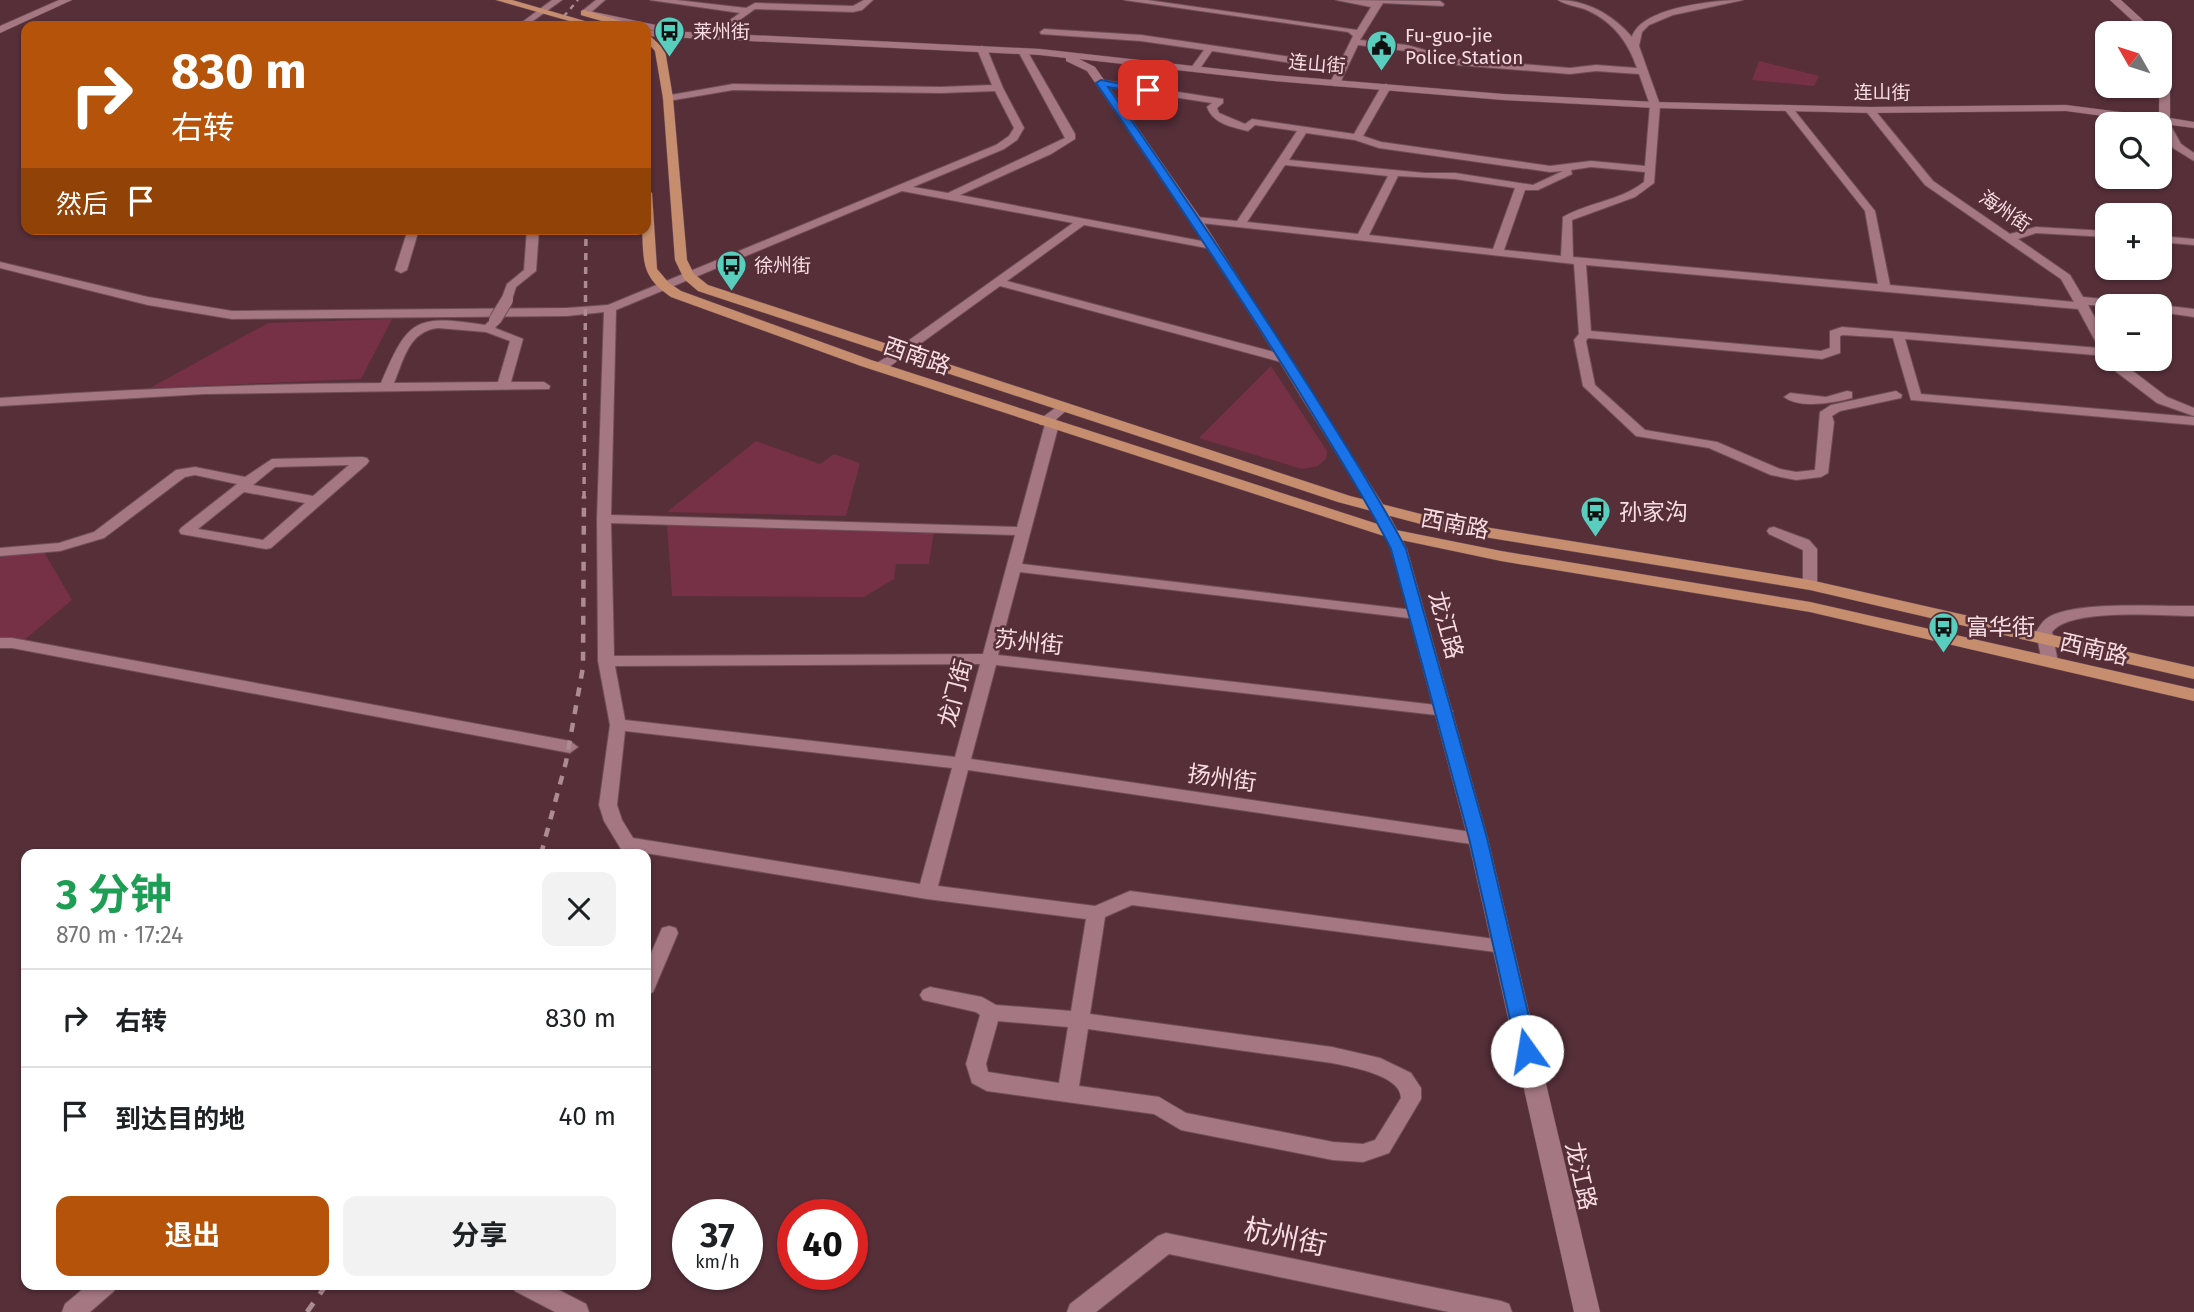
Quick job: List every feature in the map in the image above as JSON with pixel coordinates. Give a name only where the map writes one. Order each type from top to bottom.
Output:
[{"type":"main road","points":[[502,0],[552,5]]},
{"type":"main road","points":[[533,0],[606,21]]},
{"type":"main road","points":[[582,16],[590,21]]},
{"type":"main road","points":[[651,40],[660,52],[668,98],[681,260],[688,276]]},
{"type":"main road","points":[[649,235],[652,269],[664,286]]},
{"type":"main road","name":"西南路","points":[[688,276],[703,288],[898,354],[1378,509],[1447,526],[1810,585],[2194,673]]},
{"type":"main road","name":"西南路","points":[[664,286],[676,294],[880,367],[1392,534],[1501,556],[1810,607],[2194,695]]},
{"type":"street","points":[[0,23],[53,0]]},
{"type":"street","points":[[0,30],[67,0]]},
{"type":"street","points":[[582,16],[601,0]]},
{"type":"street","points":[[654,0],[828,8],[859,8],[869,0]]},
{"type":"street","points":[[828,8],[835,0]]},
{"type":"street","points":[[1128,0],[1332,26],[1356,39],[1407,48],[1457,62],[1570,71],[1596,68],[1643,71]]},
{"type":"street","points":[[1340,0],[1377,5]]},
{"type":"street","points":[[1335,83],[1356,39],[1380,0],[1439,5]]},
{"type":"street","points":[[1562,0],[1591,9],[1617,25],[1634,46],[1655,105],[1650,183],[1641,192],[1580,211],[1567,219],[1567,260]]},
{"type":"street","points":[[1634,46],[1638,30],[1646,23],[1662,16],[1739,0]]},
{"type":"street","points":[[2115,0],[2139,21]]},
{"type":"street","points":[[528,21],[552,5]]},
{"type":"street","points":[[660,52],[663,47],[677,41],[713,36],[755,6]]},
{"type":"street","points":[[582,16],[597,21]]},
{"type":"street","points":[[582,16],[614,17],[631,21]]},
{"type":"street","points":[[651,26],[689,35]]},
{"type":"street","points":[[1044,32],[1141,38],[1298,61]]},
{"type":"street","points":[[651,34],[689,35]]},
{"type":"street","name":"连山街","points":[[689,35],[1050,53],[1335,83],[1503,97],[1655,105],[1870,110],[2066,108],[2096,112]]},
{"type":"street","points":[[0,265],[148,301],[232,315],[567,312],[610,308],[903,188],[1000,147],[1013,138],[1019,128],[982,49]]},
{"type":"street","points":[[1196,68],[1209,49]]},
{"type":"street","points":[[948,197],[1055,149],[1070,139],[1070,134],[1023,51]]},
{"type":"street","points":[[1050,53],[1091,69],[1118,60]]},
{"type":"street","name":"龙江路","points":[[1091,69],[1196,220],[1392,534],[1445,711],[1478,838],[1587,1312]]},
{"type":"street","points":[[1101,83],[1220,102],[1211,110],[1215,115],[1232,124],[1248,128],[1252,122],[1304,129],[1357,137],[1379,145],[1550,169],[1591,164],[1651,170]]},
{"type":"street","points":[[1357,137],[1386,87]]},
{"type":"street","points":[[668,98],[733,88],[998,88]]},
{"type":"street","points":[[1788,108],[1870,211],[1885,289]]},
{"type":"street","name":"海州街","points":[[1870,110],[1929,183],[2066,277],[2095,329]]},
{"type":"street","name":"连山街","points":[[2172,122],[2194,125]]},
{"type":"street","points":[[1240,225],[1304,129]]},
{"type":"street","points":[[2172,136],[2177,146],[2194,158]]},
{"type":"street","points":[[1282,162],[1455,176],[1534,188],[1570,171],[1565,167]]},
{"type":"street","points":[[1362,238],[1395,172]]},
{"type":"street","points":[[1497,253],[1521,186]]},
{"type":"street","points":[[903,188],[1212,246]]},
{"type":"street","points":[[1196,220],[1567,260],[1885,289],[2095,304]]},
{"type":"street","points":[[880,367],[1080,223]]},
{"type":"street","points":[[2011,237],[2036,230],[2095,233]]},
{"type":"street","points":[[401,270],[412,235]]},
{"type":"street","points":[[491,324],[507,300],[511,286],[530,271],[533,235]]},
{"type":"street","points":[[2172,240],[2194,242]]},
{"type":"street","points":[[1580,261],[1585,335]]},
{"type":"street","points":[[999,282],[1285,359]]},
{"type":"street","points":[[610,308],[604,519],[606,661],[618,725],[608,805],[613,821],[627,844],[926,892],[1096,913],[1130,898],[1503,946]]},
{"type":"street","points":[[2172,310],[2194,313]]},
{"type":"street","points":[[386,387],[412,332],[426,325],[456,324],[491,324],[517,339],[503,386]]},
{"type":"street","points":[[1896,395],[1836,408],[1825,415],[1827,422],[1821,473],[1796,476],[1776,472],[1712,445],[1642,433],[1589,386],[1580,340],[1585,335],[1600,334],[1822,355],[1836,350],[1834,334],[1842,331],[2095,351]]},
{"type":"street","points":[[1898,335],[1916,397]]},
{"type":"street","points":[[2123,371],[2162,400],[2194,412]]},
{"type":"street","points":[[0,402],[81,395],[544,386]]},
{"type":"street","points":[[1790,397],[1827,401],[1865,393],[2194,421]]},
{"type":"street","points":[[1048,423],[1062,407]]},
{"type":"street","name":"龙门街","points":[[926,892],[1023,530],[1048,423]]},
{"type":"street","points":[[362,461],[266,545],[186,531],[244,485],[272,463],[362,461]]},
{"type":"street","points":[[0,552],[60,547],[99,535],[181,473],[195,471],[315,501]]},
{"type":"street","points":[[604,519],[1023,530]]},
{"type":"street","points":[[1774,531],[1804,543],[1810,549],[1810,585]]},
{"type":"street","points":[[1013,567],[1417,614]]},
{"type":"street","points":[[2050,662],[2047,626],[2063,617],[2194,611]]},
{"type":"street","points":[[0,643],[40,648],[570,747]]},
{"type":"street","name":"苏州街","points":[[606,661],[987,659],[1445,711]]},
{"type":"street","name":"扬州街","points":[[618,725],[960,763],[1478,838]]},
{"type":"street","points":[[1068,1092],[1096,913]]},
{"type":"street","points":[[651,975],[669,933]]},
{"type":"street","points":[[930,995],[982,1005],[991,1013],[1079,1020],[1332,1055],[1373,1064],[1404,1079],[1411,1088],[1411,1099],[1382,1147],[1363,1153],[1333,1151],[1181,1121],[1159,1106],[987,1082],[979,1077],[976,1064],[991,1013]]},
{"type":"street","name":"杭州街","points":[[1078,1312],[1166,1242],[1501,1312]]},
{"type":"street","points":[[73,1312],[99,1290]]},
{"type":"street","points":[[535,1290],[578,1312]]},
{"type":"shaded area","points":[[1759,61],[1819,76],[1814,86],[1752,80]]},
{"type":"shaded area","points":[[392,319],[361,379],[150,388],[268,323]]},
{"type":"shaded area","points":[[1271,366],[1327,451],[1326,459],[1318,466],[1302,469],[1199,438]]},
{"type":"shaded area","points":[[756,441],[820,464],[834,454],[860,463],[846,516],[667,512]]},
{"type":"shaded area","points":[[667,525],[934,529],[929,564],[896,564],[894,579],[864,597],[672,596]]},
{"type":"shaded area","points":[[44,552],[72,600],[23,641],[0,638],[0,557]]},
{"type":"railway","points":[[562,21],[578,0]]},
{"type":"railway","points":[[584,498],[586,235]]},
{"type":"railway","points":[[542,849],[566,762],[583,667],[584,496]]},
{"type":"railway","points":[[307,1312],[323,1290]]},
{"type":"place","name":"莱州街","points":[[670,58]]},
{"type":"place","name":"Fu-guo-jie Police Station","points":[[1382,73]]},
{"type":"place","name":"徐州街","points":[[731,292]]},
{"type":"place","name":"孙家沟","points":[[1596,539]]},
{"type":"place","name":"富华街","points":[[1943,654]]},
{"type":"route","points":[[1148,90],[1101,83],[1196,220],[1278,347],[1378,509],[1399,549],[1478,838],[1527,1051]]}]
